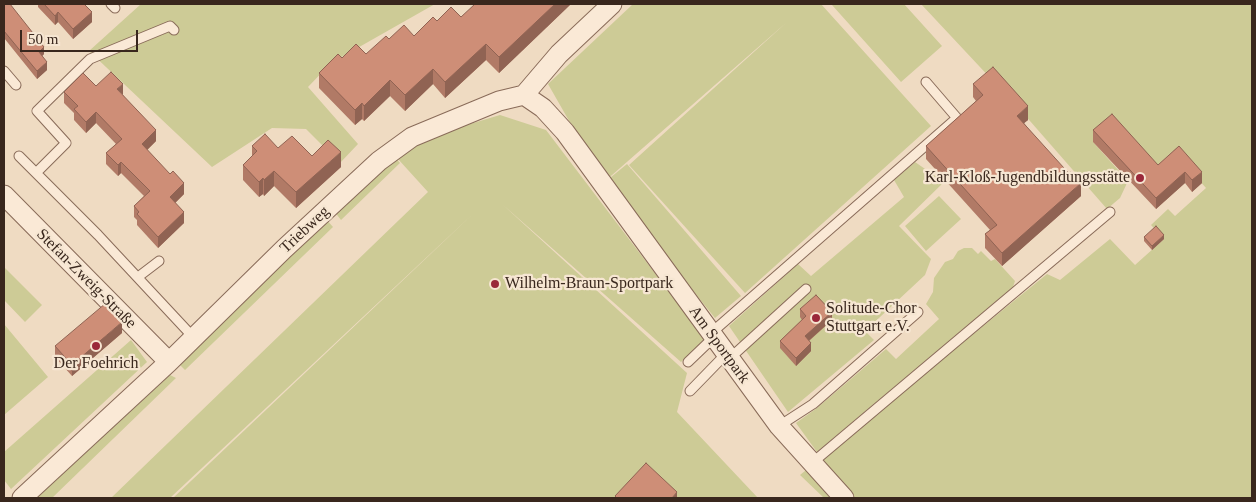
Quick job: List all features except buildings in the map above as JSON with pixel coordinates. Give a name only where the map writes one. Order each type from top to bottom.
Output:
[{"type":"street","points":[[524,95],[559,54],[612,4]]},
{"type":"street","name":"Am Sportpark","points":[[524,95],[543,108],[565,132],[779,426],[844,498]]},
{"type":"street","name":"Triebweg","points":[[22,498],[169,362],[379,161],[412,136],[499,101],[524,95]]},
{"type":"street","name":"Stefan-Zweig-Straße","points":[[4,195],[169,362]]},
{"type":"lane","points":[[36,173],[66,143],[37,111],[90,59],[170,26],[174,30]]},
{"type":"lane","points":[[4,71],[16,85]]},
{"type":"lane","points":[[688,362],[712,336],[957,118],[926,82]]},
{"type":"lane","points":[[19,156],[138,277],[194,338]]},
{"type":"lane","points":[[812,463],[1110,212]]},
{"type":"lane","points":[[138,277],[159,261]]},
{"type":"lane","points":[[690,391],[806,289]]},
{"type":"lane","points":[[779,426],[813,404],[918,312]]},
{"type":"shaded area","points":[[141,4],[435,4],[331,63],[308,87],[358,144],[340,163],[306,129],[272,128],[212,167],[89,51]]},
{"type":"shaded area","points":[[633,4],[821,4],[931,126],[745,293],[629,165],[787,22],[604,182],[548,84]]},
{"type":"shaded area","points":[[904,4],[942,46],[901,82],[832,5]]},
{"type":"shaded area","points":[[921,4],[1252,4],[1252,498],[824,498],[800,475],[1047,274],[1060,280],[1110,239],[1135,265],[1164,239],[1151,225],[1168,209],[1175,216],[1206,188],[1173,151],[1145,177],[1093,142],[1128,181],[1120,198],[1107,209],[1023,113]]},
{"type":"shaded area","name":"Wilhelm-Braun-Sportpark","points":[[500,115],[546,130],[705,339],[681,362],[502,204],[687,373],[677,412],[758,498],[173,498],[476,211],[170,498],[111,498],[428,192],[398,159],[418,144],[460,127]]},
{"type":"shaded area","points":[[394,156],[400,163],[341,220],[334,211]]},
{"type":"shaded area","points":[[915,162],[944,182],[899,226],[931,259],[925,275],[865,331],[874,340],[788,412],[729,326],[798,264],[811,276],[904,197],[894,180]]},
{"type":"shaded area","points":[[627,164],[741,296],[715,318],[605,182]]},
{"type":"shaded area","points":[[939,196],[961,219],[926,251],[905,226]]},
{"type":"shaded area","points":[[326,219],[333,227],[185,370],[179,364]]},
{"type":"shaded area","points":[[964,248],[972,248],[978,254],[981,251],[991,261],[995,259],[1015,281],[1013,287],[817,452],[796,423],[817,408],[886,349],[896,359],[939,319],[926,304],[933,292],[934,278],[945,262],[953,259],[958,251]]},
{"type":"shaded area","points":[[4,267],[42,305],[25,322],[4,300]]},
{"type":"shaded area","points":[[4,324],[48,377],[4,415]]},
{"type":"shaded area","points":[[131,340],[147,362],[11,489],[4,480],[4,452]]},
{"type":"shaded area","points":[[170,375],[176,378],[52,498],[36,498]]},
{"type":"place","name":"Karl-Kloß-Jugendbildungsstätte","points":[[1140,178]]},
{"type":"place","name":"Wilhelm-Braun-Sportpark","points":[[495,284]]},
{"type":"place","name":"Solitude-Chor Stuttgart e.V.","points":[[816,318]]},
{"type":"place","name":"Der Foehrich","points":[[96,346]]}]
